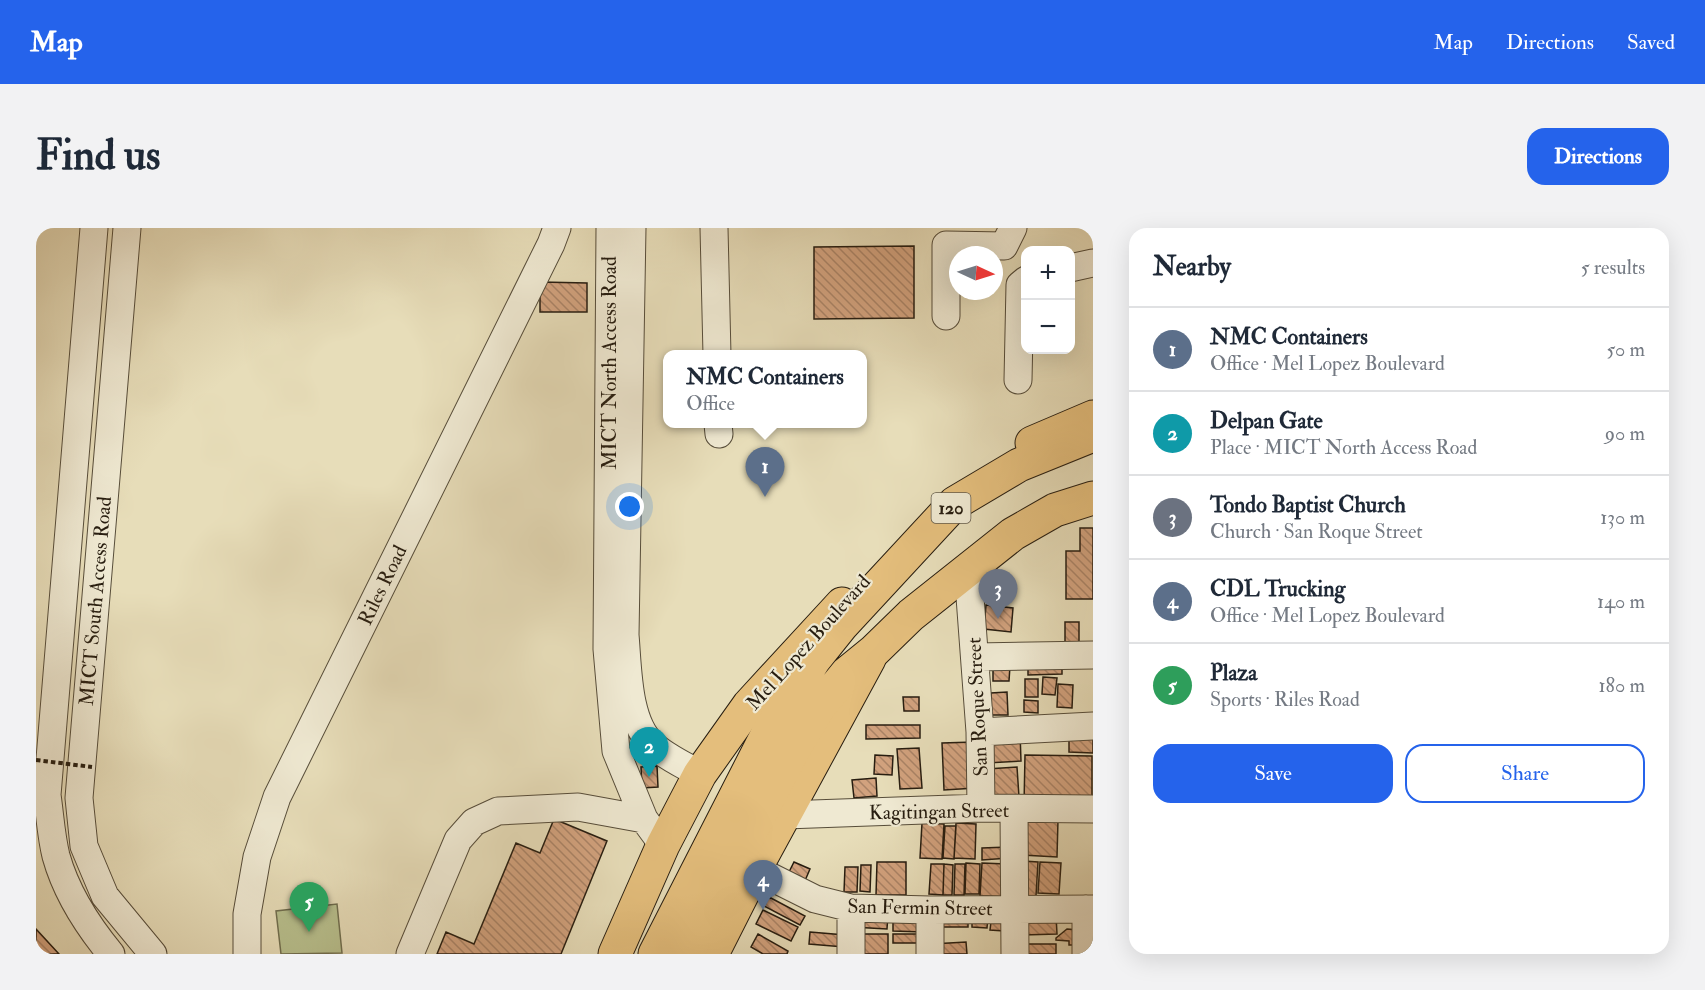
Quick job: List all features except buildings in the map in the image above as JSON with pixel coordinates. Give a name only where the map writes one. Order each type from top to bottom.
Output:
[{"type":"main road","name":"Mel Lopez Boulevard","points":[[615,954],[663,845],[700,774],[749,705],[945,492],[1009,453],[1093,417]]},
{"type":"main road","name":"Mel Lopez Boulevard","points":[[687,954],[781,741],[814,660],[842,625],[955,503],[1019,465],[1093,435]]},
{"type":"main road","name":"Mel Lopez Boulevard","points":[[655,954],[781,741],[826,698],[847,673],[874,651],[911,615],[1013,534],[1055,510],[1093,498]]},
{"type":"main road","name":"Mel Lopez Boulevard","points":[[712,954],[755,868],[874,651]]},
{"type":"street","name":"MICT South Access Road","points":[[94,228],[46,680],[47,795],[56,854],[67,890],[106,948]]},
{"type":"street","name":"MICT South Access Road","points":[[127,228],[79,798],[84,846],[105,896],[153,954]]},
{"type":"street","name":"Riles Road","points":[[248,954],[247,914],[257,857],[277,797],[557,228]]},
{"type":"street","name":"MICT North Access Road","points":[[610,228],[607,650],[616,751],[644,819],[663,845]]},
{"type":"street","name":"MICT North Access Road","points":[[632,228],[625,635],[630,700],[639,725],[650,743],[700,774]]},
{"type":"street","points":[[714,228],[717,350]]},
{"type":"street","points":[[946,316],[946,245],[1014,240]]},
{"type":"street","points":[[1075,267],[1093,262]]},
{"type":"street","points":[[1018,380],[1021,284]]},
{"type":"street","name":"San Roque Street","points":[[968,570],[981,732],[981,808]]},
{"type":"street","points":[[976,657],[1093,655]]},
{"type":"street","points":[[46,680],[88,686]]},
{"type":"street","points":[[981,732],[1093,726]]},
{"type":"street","points":[[411,954],[458,840],[474,822],[498,811],[578,807],[644,819]]},
{"type":"street","name":"Kagitingan Street","points":[[785,815],[981,808],[1093,809]]},
{"type":"street","points":[[1014,810],[1015,954]]},
{"type":"street","name":"San Fermin Street","points":[[755,868],[816,899],[851,908],[1090,909]]},
{"type":"street","points":[[851,908],[851,954]]},
{"type":"street","points":[[1086,954],[1090,909]]},
{"type":"street","points":[[930,910],[930,954]]},
{"type":"street","points":[[106,948],[127,922]]},
{"type":"path","points":[[36,760],[92,767]]},
{"type":"green space","points":[[337,904],[342,953],[281,954],[276,911]]},
{"type":"place","name":"NMC Containers","points":[[765,497]]},
{"type":"place","name":"Tondo Baptist Church","points":[[998,619]]},
{"type":"place","name":"Delpan Gate","points":[[649,777]]},
{"type":"place","name":"CDL Trucking","points":[[763,910]]},
{"type":"place","name":"Plaza","points":[[309,932]]}]
